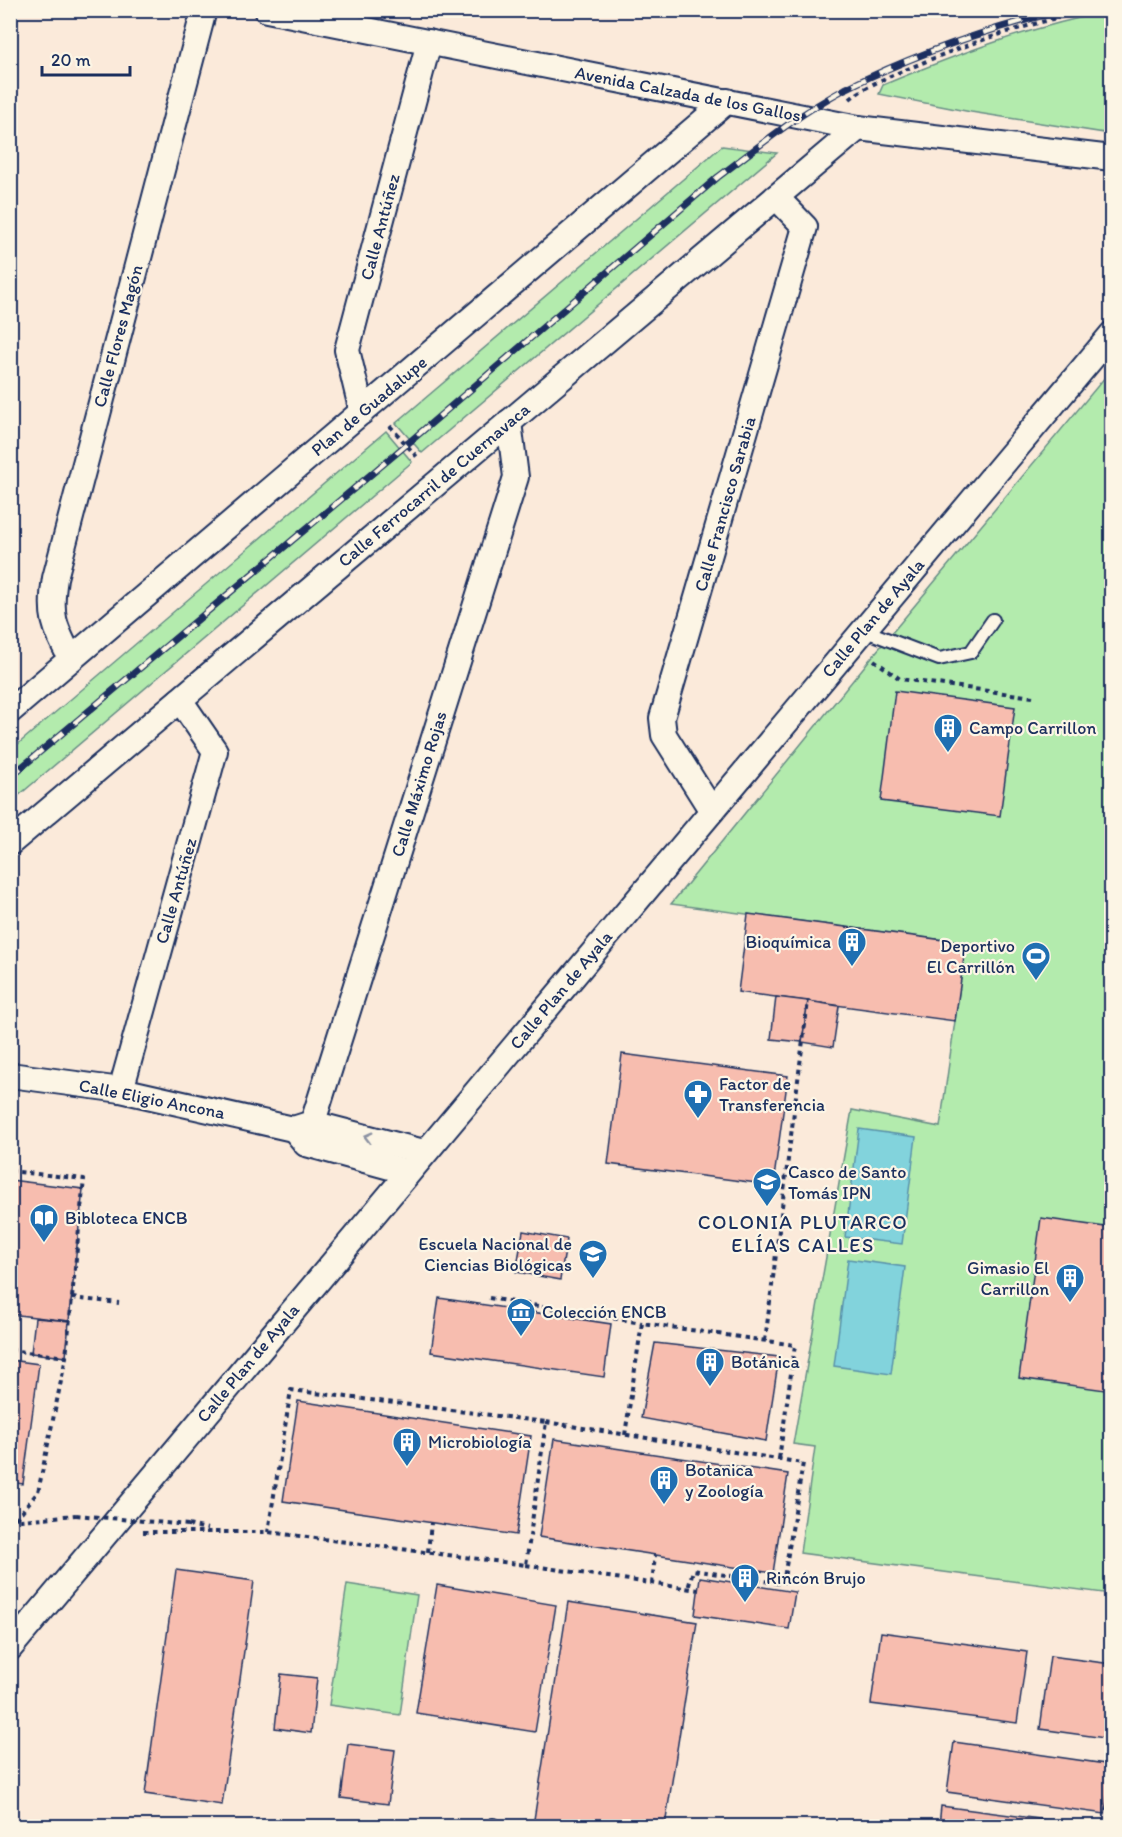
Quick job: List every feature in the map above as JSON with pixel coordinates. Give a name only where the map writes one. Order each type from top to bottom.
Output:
[{"type":"street","name":"Calle Flores Magón","points":[[71,659],[53,621],[51,600],[55,578],[204,10]]},
{"type":"street","name":"Avenida Calzada de los Gallos","points":[[267,10],[858,128],[1112,158]]},
{"type":"street","name":"Calle Antúñez","points":[[362,412],[347,350],[429,42]]},
{"type":"street","name":"Plan de Guadalupe","points":[[10,711],[727,101]]},
{"type":"street","name":"Calle Ferrocarril de Cuernavaca","points":[[10,843],[858,128]]},
{"type":"street","name":"Calle Francisco Sarabia","points":[[712,811],[664,735],[662,718],[805,227],[776,197]]},
{"type":"street","name":"Calle Plan de Ayala","points":[[10,1648],[1112,334]]},
{"type":"street","name":"Calle Máximo Rojas","points":[[304,1132],[516,477],[509,423]]},
{"type":"street","name":"Calle Antúñez","points":[[121,1090],[215,751],[180,700]]},
{"type":"street","name":"Calle Eligio Ancona","points":[[10,1075],[121,1090],[304,1132],[424,1152]]},
{"type":"street","name":"Calle Eligio Ancona","points":[[304,1132],[408,1172]]},
{"type":"lane","points":[[863,630],[939,659],[971,652],[993,620]]},
{"type":"path","points":[[390,426],[418,458]]},
{"type":"path","points":[[765,1341],[808,1001]]},
{"type":"path","points":[[10,1171],[84,1179],[66,1357],[38,1492],[12,1522]]},
{"type":"path","points":[[72,1298],[119,1303]]},
{"type":"path","points":[[489,1298],[795,1345],[779,1459]]},
{"type":"path","points":[[625,1435],[642,1323]]},
{"type":"path","points":[[10,1350],[66,1357]]},
{"type":"path","points":[[268,1532],[291,1390],[546,1422],[803,1463],[783,1584],[693,1570],[688,1589]]},
{"type":"path","points":[[525,1565],[546,1422]]},
{"type":"path","points":[[12,1522],[76,1515],[188,1525],[215,1531]]},
{"type":"path","points":[[428,1552],[431,1523]]},
{"type":"path","points":[[107,1532],[268,1532],[699,1590]]},
{"type":"path","points":[[652,1584],[655,1555]]},
{"type":"green space","points":[[1111,11],[1111,134],[971,112],[879,94],[883,85],[939,62],[1024,33]]},
{"type":"green space","points":[[722,146],[777,153],[422,453],[396,423]]},
{"type":"green space","name":"Deportivo El Carrillón","points":[[1111,370],[1111,1594],[800,1553],[815,1447],[793,1444],[852,1110],[940,1127],[966,943],[671,904],[871,658]]},
{"type":"green space","points":[[386,431],[412,462],[11,802],[11,750]]},
{"type":"green space","points":[[347,1584],[417,1595],[400,1715],[329,1705]]},
{"type":"water","points":[[859,1129],[916,1137],[902,1244],[845,1237]]},
{"type":"water","points":[[848,1259],[905,1267],[891,1374],[834,1366]]},
{"type":"building","name":"Campo Carrillon","points":[[895,691],[1015,707],[1000,816],[881,801]]},
{"type":"building","name":"Bioquímica","points":[[748,914],[966,943],[955,1021],[738,992]]},
{"type":"building","points":[[776,997],[808,1001],[802,1042],[771,1039]]},
{"type":"building","points":[[808,1001],[839,1006],[833,1047],[802,1042]]},
{"type":"building","name":"Factor de Transferencia","points":[[622,1054],[788,1076],[773,1185],[608,1164]]},
{"type":"building","name":"Bibloteca ENCB","points":[[10,1180],[83,1189],[69,1321],[10,1314]]},
{"type":"building","name":"Gimasio El Carrillon","points":[[1041,1218],[1112,1228],[1112,1391],[1019,1378]]},
{"type":"building","points":[[523,1231],[567,1239],[560,1280],[516,1272]]},
{"type":"building","name":"Colección ENCB","points":[[439,1298],[611,1324],[604,1377],[431,1352]]},
{"type":"building","points":[[35,1318],[69,1321],[66,1357],[31,1353]]},
{"type":"building","name":"Botánica","points":[[655,1343],[779,1357],[766,1441],[641,1418]]},
{"type":"building","points":[[10,1360],[39,1364],[23,1484],[10,1482]]},
{"type":"building","name":"Microbiología","points":[[298,1401],[531,1436],[516,1535],[283,1501]]},
{"type":"building","name":"Botanica y Zoología","points":[[554,1439],[788,1474],[773,1573],[539,1537]]},
{"type":"building","points":[[176,1570],[254,1581],[222,1805],[145,1794]]},
{"type":"building","name":"Rincón Brujo","points":[[700,1577],[795,1592],[789,1629],[695,1615]]},
{"type":"building","points":[[437,1585],[556,1605],[535,1732],[416,1713]]},
{"type":"building","points":[[568,1602],[697,1622],[665,1826],[533,1826]]},
{"type":"building","points":[[881,1632],[1027,1652],[1017,1723],[871,1704]]},
{"type":"building","points":[[1050,1656],[1112,1664],[1112,1739],[1040,1729]]},
{"type":"building","points":[[281,1674],[317,1678],[311,1733],[275,1728]]},
{"type":"building","points":[[954,1742],[1112,1765],[1105,1814],[947,1792]]},
{"type":"building","points":[[348,1744],[395,1750],[388,1804],[341,1798]]},
{"type":"building","points":[[941,1806],[1093,1826],[939,1826]]},
{"type":"building","points":[[380,1823],[407,1826],[379,1826]]},
{"type":"railway","points":[[10,777],[406,445],[718,177],[780,130],[845,89],[871,76],[980,34],[1063,10]]},
{"type":"place","name":"Campo Carrillon","points":[[948,754]]},
{"type":"place","name":"Bioquímica","points":[[852,968]]},
{"type":"place","name":"Deportivo El Carrillón","points":[[1036,982]]},
{"type":"place","name":"Factor de Transferencia","points":[[698,1120]]},
{"type":"place","name":"Casco de Santo Tomás IPN","points":[[767,1208]]},
{"type":"place","name":"Bibloteca ENCB","points":[[44,1244]]},
{"type":"place","name":"Escuela Nacional de Ciencias Biológicas","points":[[593,1280]]},
{"type":"place","name":"Gimasio El Carrillon","points":[[1070,1304]]},
{"type":"place","name":"Colección ENCB","points":[[521,1338]]},
{"type":"place","name":"Botánica","points":[[710,1388]]},
{"type":"place","name":"Microbiología","points":[[407,1468]]},
{"type":"place","name":"Botanica y Zoología","points":[[664,1506]]},
{"type":"place","name":"Rincón Brujo","points":[[745,1604]]},
{"type":"district","name":"COLONIA PLUTARCO ELÍAS CALLES","points":[[803,1234]]}]
